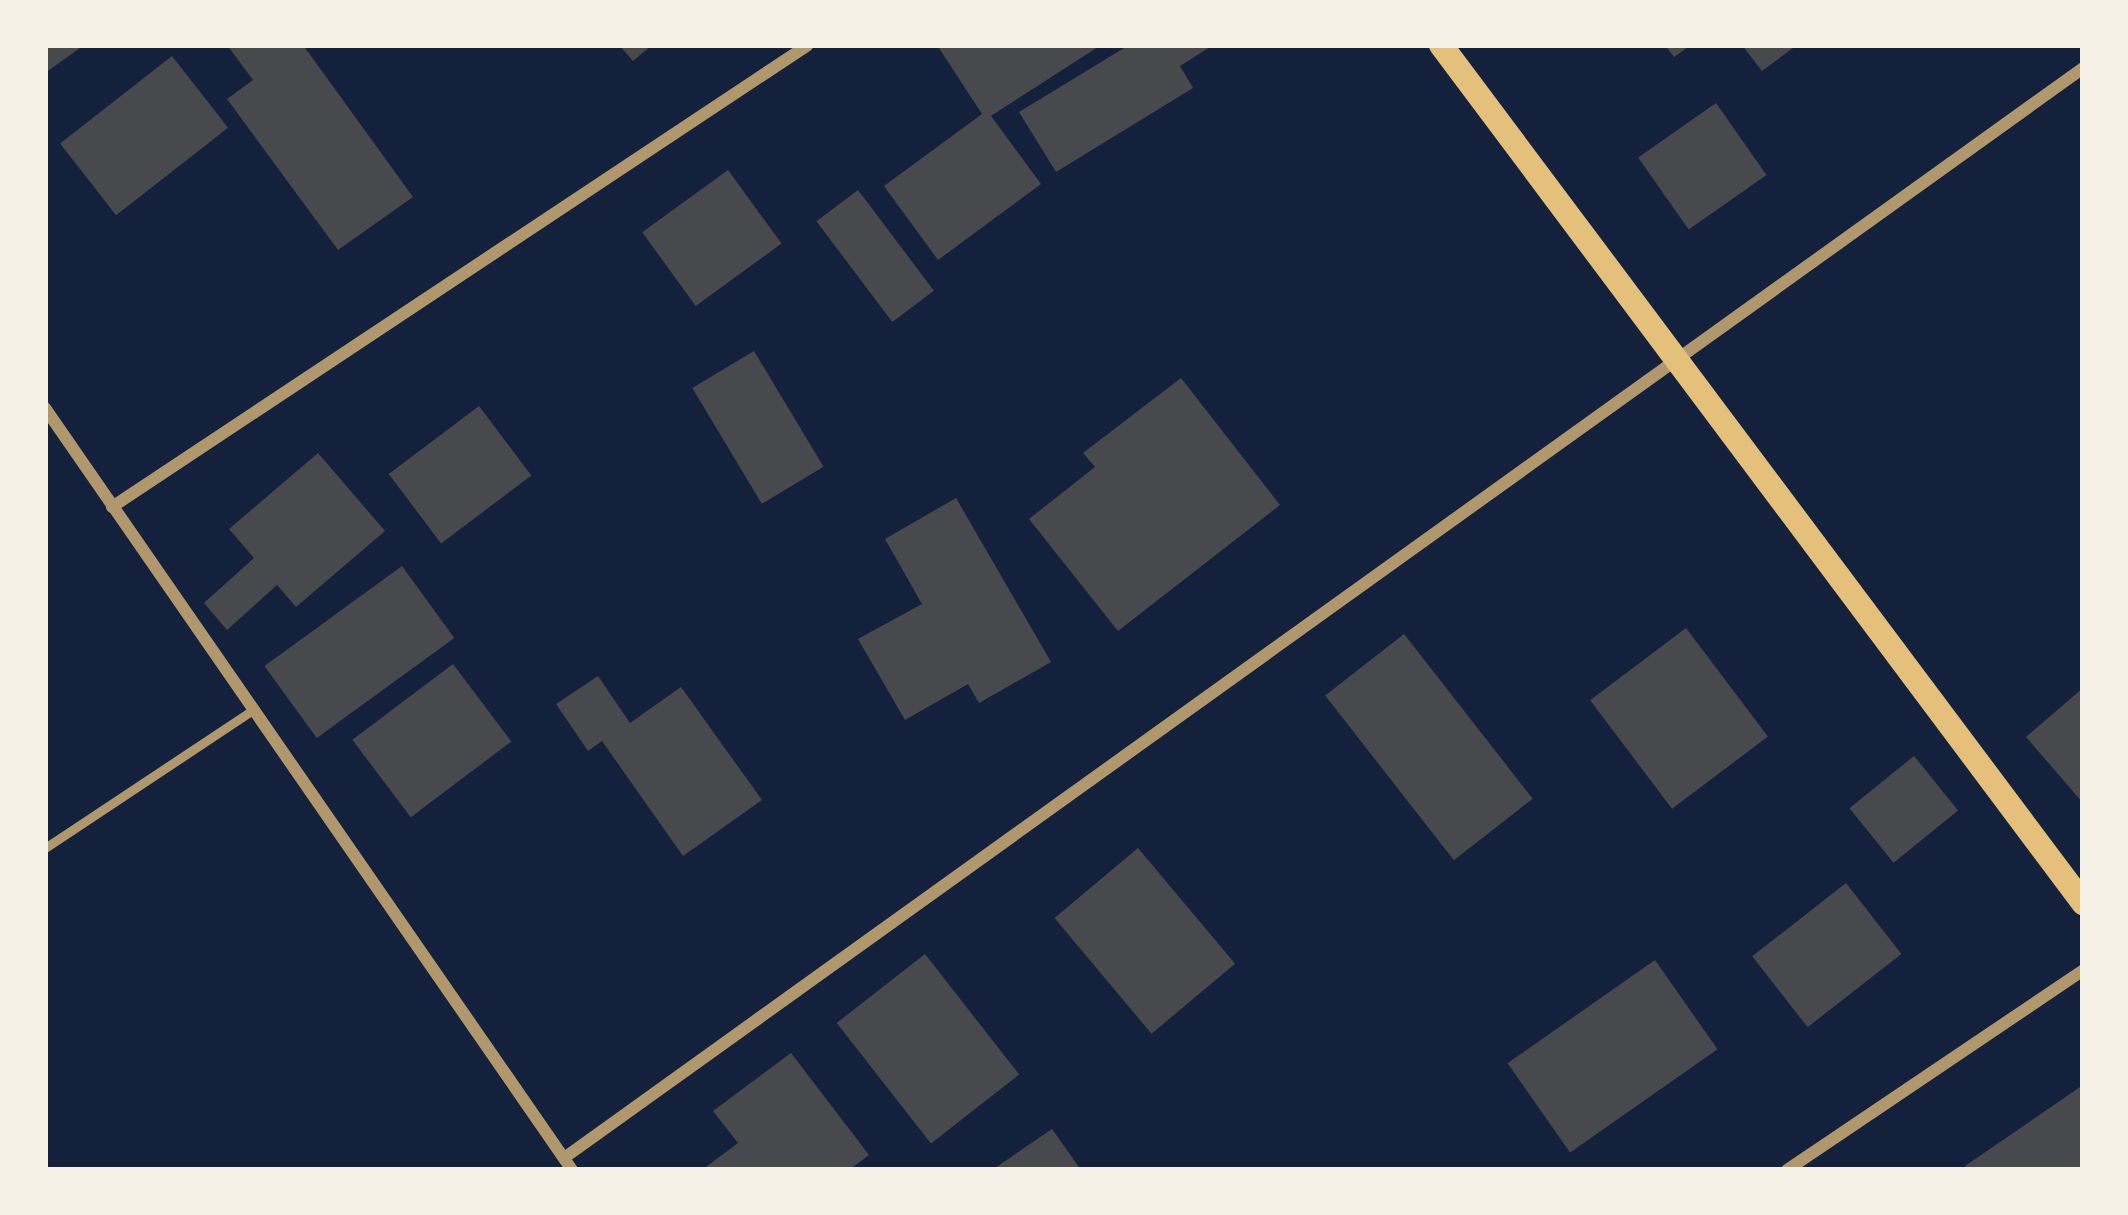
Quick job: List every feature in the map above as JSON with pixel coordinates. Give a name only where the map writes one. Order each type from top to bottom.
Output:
[{"type":"main road","points":[[1441,45],[2083,903]]},
{"type":"street","points":[[112,507],[808,45]]},
{"type":"street","points":[[45,408],[568,1164],[2083,68]]},
{"type":"street","points":[[1787,1170],[2083,970]]},
{"type":"lane","points":[[45,848],[253,710]]},
{"type":"building","points":[[45,45],[84,45],[45,73]]},
{"type":"building","points":[[227,45],[303,45],[413,197],[338,250],[227,99],[253,80]]},
{"type":"building","points":[[619,45],[652,45],[633,61]]},
{"type":"building","points":[[937,45],[1101,45],[991,116],[1041,184],[938,260],[884,186],[982,114]]},
{"type":"building","points":[[1129,45],[1213,45],[1180,66],[1193,88],[1056,172],[1019,112]]},
{"type":"building","points":[[1665,45],[1691,45],[1674,57]]},
{"type":"building","points":[[1742,45],[1797,45],[1762,71]]},
{"type":"building","points":[[172,56],[228,128],[116,215],[60,143]]},
{"type":"building","points":[[1716,103],[1766,175],[1689,230],[1638,157]]},
{"type":"building","points":[[728,170],[781,244],[696,306],[642,232]]},
{"type":"building","points":[[858,190],[934,291],[892,322],[816,221]]},
{"type":"building","points":[[754,351],[824,467],[762,504],[692,388]]},
{"type":"building","points":[[1181,378],[1280,505],[1118,631],[1029,519],[1095,467],[1083,453]]},
{"type":"building","points":[[479,406],[531,475],[441,543],[389,474]]},
{"type":"building","points":[[318,453],[385,531],[296,607],[277,585],[227,630],[204,603],[254,558],[229,529]]},
{"type":"building","points":[[956,498],[1051,662],[979,703],[968,684],[905,720],[858,639],[922,604],[885,539]]},
{"type":"building","points":[[402,566],[454,638],[317,738],[264,666]]},
{"type":"building","points":[[1686,628],[1768,737],[1672,809],[1590,700]]},
{"type":"building","points":[[1404,634],[1533,799],[1454,860],[1325,696]]},
{"type":"building","points":[[453,664],[511,741],[411,817],[352,740]]},
{"type":"building","points":[[598,676],[630,723],[681,687],[762,800],[683,856],[602,741],[588,751],[556,704]]},
{"type":"building","points":[[2083,688],[2083,803],[2026,737]]},
{"type":"building","points":[[1914,756],[1958,810],[1894,863],[1849,808]]},
{"type":"building","points":[[1138,848],[1235,964],[1152,1034],[1055,918]]},
{"type":"building","points":[[1846,883],[1901,954],[1808,1027],[1752,956]]},
{"type":"building","points":[[925,954],[1019,1075],[931,1144],[837,1023]]},
{"type":"building","points":[[1655,960],[1718,1049],[1570,1153],[1508,1063]]},
{"type":"building","points":[[791,1053],[869,1155],[849,1170],[702,1170],[738,1143],[713,1111]]},
{"type":"building","points":[[2083,1085],[2083,1170],[1968,1170],[1965,1166]]},
{"type":"building","points":[[1052,1129],[1081,1170],[992,1170]]}]
